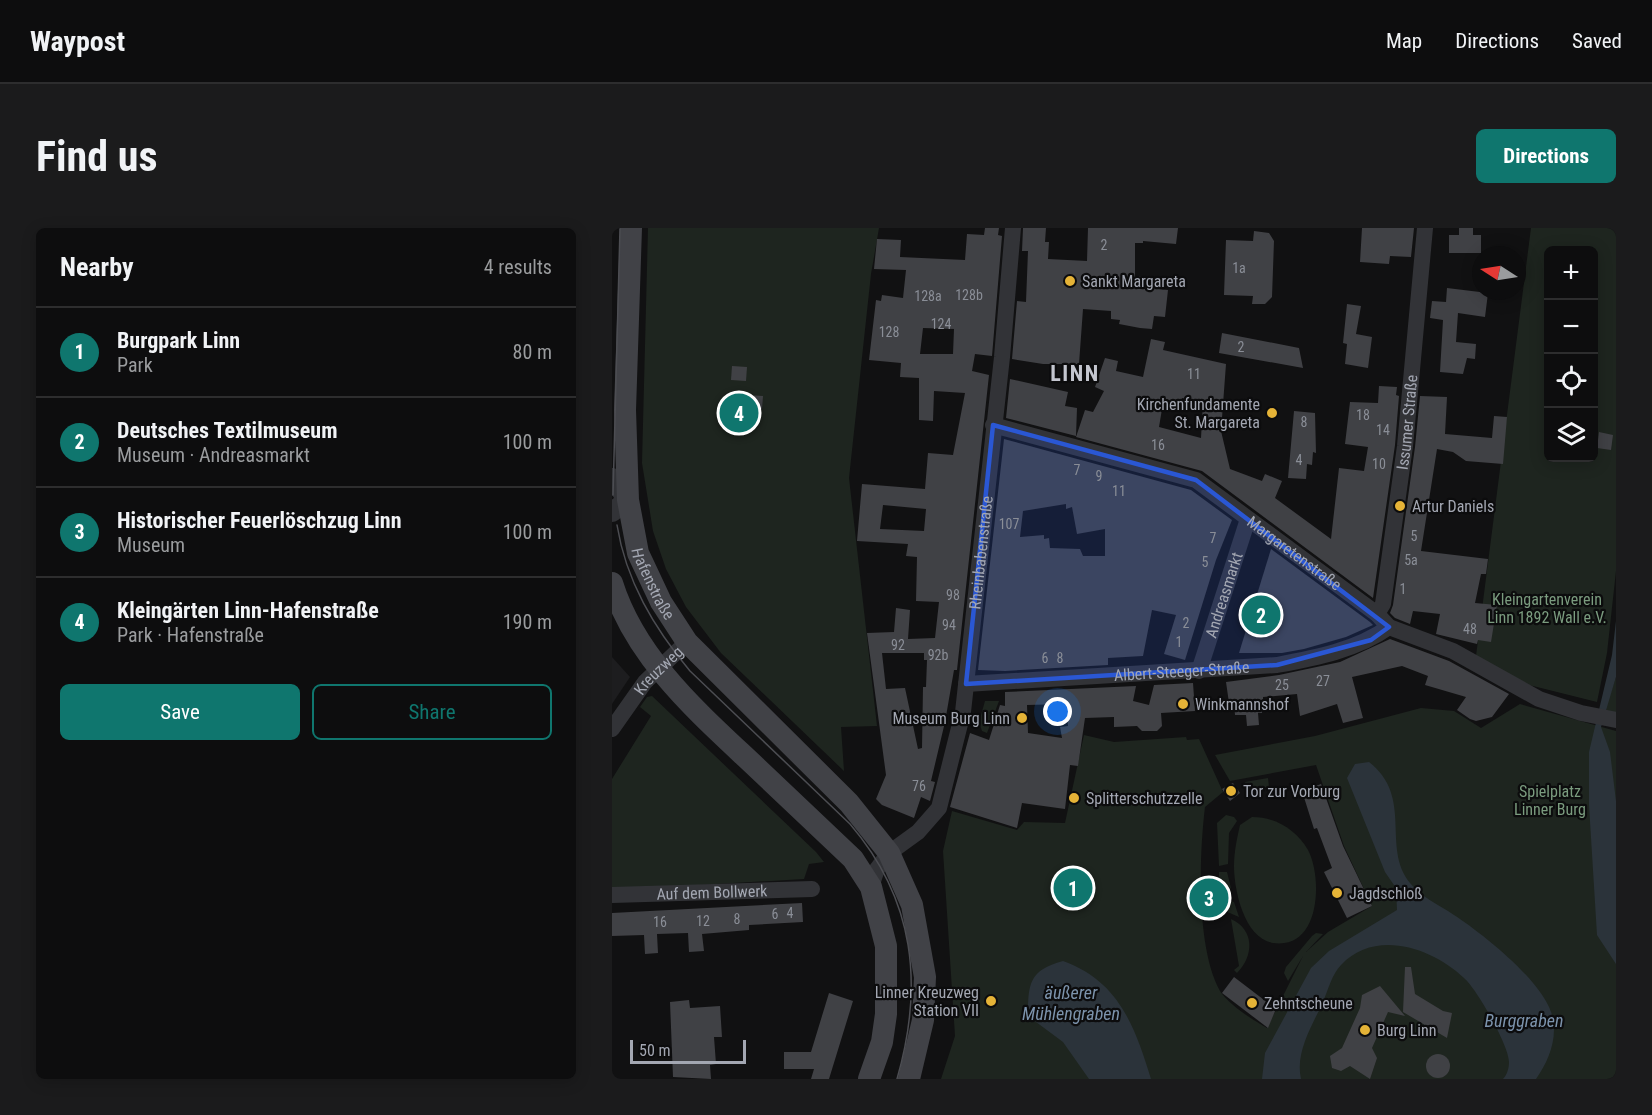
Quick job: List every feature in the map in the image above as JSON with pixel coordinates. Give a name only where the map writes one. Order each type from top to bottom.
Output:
[{"type":"main road","name":"Hafenstraße","points":[[631,228],[620,506],[638,553],[661,603],[687,642],[849,803],[889,853]]},
{"type":"main road","points":[[612,584],[639,639],[658,668],[689,704],[853,859],[871,887],[886,946],[888,983],[882,1042],[869,1079]]},
{"type":"main road","points":[[889,853],[912,905],[925,977],[921,1029],[909,1079]]},
{"type":"street","name":"Rheinbabenstraße","points":[[871,887],[877,869],[889,853],[918,832],[939,808],[963,712],[1002,357],[1013,228]]},
{"type":"street","name":"Issumer Straße","points":[[1377,614],[1383,604],[1405,446],[1425,228]]},
{"type":"street","name":"Margaretenstraße","points":[[993,425],[1196,480],[1377,614],[1389,627],[1453,651],[1530,695],[1581,713],[1616,720]]},
{"type":"street","points":[[612,478],[620,506]]},
{"type":"street","name":"Andreasmarkt","points":[[1199,671],[1248,519]]},
{"type":"street","name":"Albert-Steeger-Straße","points":[[966,684],[1277,665],[1315,658],[1371,640],[1389,627]]},
{"type":"street","name":"Kreuzweg","points":[[612,729],[658,668],[687,642]]},
{"type":"street","name":"Auf dem Bollwerk","points":[[612,895],[812,889]]},
{"type":"highlighted area","points":[[993,425],[1196,480],[1389,627],[1371,640],[1277,665],[966,684]]},
{"type":"shaded area","points":[[612,657],[630,677],[612,704]]},
{"type":"green space","points":[[648,228],[879,228],[871,274],[849,478],[877,726],[841,727],[844,771],[721,653],[686,607],[666,569],[653,531],[642,463]]},
{"type":"green space","name":"Kleingartenverein Linn 1892 Wall e.V.","points":[[1531,228],[1616,228],[1616,571],[1607,653],[1597,702],[1529,685],[1476,656],[1522,300],[1526,300],[1526,267]]},
{"type":"green space","points":[[1616,677],[1616,714],[1604,713]]},
{"type":"green space","points":[[652,696],[824,862],[809,864],[804,879],[612,890],[612,779],[651,716],[640,707],[647,697]]},
{"type":"green space","points":[[985,701],[999,701],[987,733],[982,731],[979,722]]},
{"type":"green space","name":"Spielplatz Linner Burg","points":[[1520,704],[1616,731],[1616,1079],[941,1079],[955,1036],[943,851],[952,811],[1017,830],[1024,822],[1065,823],[1084,735],[1114,742],[1186,737],[1187,740],[1199,739],[1223,792],[1205,807],[1201,850],[1203,927],[1212,973],[1220,991],[1229,1002],[1267,1028],[1303,956],[1288,981],[1284,973],[1286,967],[1312,936],[1316,933],[1323,934],[1306,952],[1328,932],[1372,906],[1344,846],[1316,765],[1230,781],[1215,755],[1315,736],[1421,708],[1454,711],[1481,728]]},
{"type":"green space","points":[[1268,778],[1269,787],[1247,790],[1245,782]]},
{"type":"green space","points":[[1226,815],[1234,817],[1237,821],[1229,833],[1228,864],[1219,866],[1217,823]]},
{"type":"green space","points":[[1252,817],[1277,822],[1298,836],[1308,850],[1313,863],[1316,894],[1314,910],[1309,924],[1300,936],[1289,942],[1273,943],[1263,939],[1248,923],[1239,900],[1234,876],[1236,845],[1240,825]]},
{"type":"green space","points":[[1219,872],[1227,872],[1231,901],[1234,902],[1239,917],[1218,908]]},
{"type":"green space","points":[[1231,919],[1244,930],[1249,944],[1247,959],[1237,973],[1234,970],[1239,966]]},
{"type":"water","points":[[1616,621],[1616,677],[1601,727],[1610,752],[1616,801],[1616,964],[1597,935],[1589,805],[1589,752],[1612,655]]},
{"type":"water","name":"Burggraben","points":[[1369,762],[1382,776],[1390,791],[1394,806],[1398,854],[1402,869],[1410,883],[1425,897],[1466,923],[1512,961],[1527,976],[1548,1005],[1553,1019],[1553,1043],[1548,1058],[1536,1079],[1503,1079],[1508,1071],[1508,1054],[1484,1005],[1464,978],[1451,967],[1420,951],[1404,946],[1387,945],[1370,947],[1355,954],[1335,973],[1302,1049],[1301,1079],[1262,1079],[1265,1053],[1311,968],[1329,951],[1397,910],[1396,888],[1385,872],[1347,778],[1355,764]]},
{"type":"water","name":"äußerer Mühlengraben","points":[[1063,961],[1082,970],[1111,993],[1131,1024],[1151,1079],[1089,1079],[1063,1042],[1028,1016],[1030,987],[1033,980],[1043,969]]},
{"type":"building","points":[[985,228],[999,228],[998,235],[1002,236],[992,356],[975,354],[972,371],[989,375],[957,670],[954,670],[931,781],[935,782],[930,801],[921,797],[914,818],[882,805],[876,799],[886,775],[867,633],[894,632],[896,608],[910,610],[908,639],[935,638],[939,602],[916,601],[917,557],[906,556],[908,544],[857,541],[862,484],[925,489],[928,453],[953,455],[965,393],[934,391],[933,421],[919,420],[919,378],[900,377],[901,363],[869,360],[876,300],[881,301],[882,295],[903,298],[906,270],[874,269],[877,239],[901,240],[900,257],[965,260],[967,234],[984,235]],"holes":[[[923,328],[954,329],[953,354],[920,354]],[[883,505],[926,509],[924,531],[880,529]],[[882,653],[924,653],[924,660],[927,660],[926,687],[923,687],[922,748],[918,749],[905,688],[886,689]]]},
{"type":"building","points":[[1023,228],[1046,228],[1045,242],[1049,242],[1048,259],[1087,261],[1088,228],[1178,228],[1176,244],[1143,241],[1143,243],[1135,243],[1135,276],[1157,278],[1156,289],[1168,290],[1165,317],[1154,316],[1152,329],[1140,328],[1119,324],[1120,320],[1111,319],[1111,311],[1083,309],[1079,364],[1043,364],[1012,359],[1017,301],[1026,302],[1028,251],[1022,251]]},
{"type":"building","points":[[1362,228],[1414,228],[1411,257],[1390,256],[1389,264],[1360,262]]},
{"type":"building","points":[[1459,228],[1473,228],[1473,235],[1481,235],[1481,246],[1472,246],[1472,253],[1449,253],[1449,235],[1459,235]]},
{"type":"building","points":[[1254,231],[1269,233],[1274,241],[1272,297],[1265,304],[1252,304],[1253,296],[1224,295],[1226,240],[1253,241]]},
{"type":"building","points":[[1447,288],[1472,291],[1472,300],[1487,300],[1485,317],[1458,313],[1456,342],[1476,344],[1475,359],[1467,358],[1463,374],[1440,372],[1443,320],[1430,318],[1432,301],[1446,302]]},
{"type":"building","points":[[1347,304],[1361,306],[1356,334],[1372,337],[1368,368],[1345,364],[1347,344],[1343,343]]},
{"type":"building","points":[[1222,333],[1299,348],[1303,368],[1219,353]]},
{"type":"building","points":[[1151,339],[1165,342],[1163,350],[1226,364],[1221,431],[1230,469],[1262,481],[1265,474],[1282,481],[1275,498],[1331,539],[1339,468],[1364,471],[1368,447],[1345,444],[1350,402],[1378,403],[1379,386],[1397,387],[1396,395],[1399,396],[1395,445],[1373,598],[1202,471],[1076,437],[1085,410],[1093,412],[1104,391],[1095,387],[1105,358],[1118,361],[1116,371],[1143,377]],"holes":[[[1182,398],[1203,402],[1201,438],[1159,427],[1163,403],[1180,405]]]},
{"type":"building","points":[[732,366],[747,367],[746,381],[731,380]]},
{"type":"building","points":[[1010,379],[1068,392],[1065,406],[1077,408],[1076,436],[1006,418]]},
{"type":"building","points":[[748,395],[763,396],[762,409],[747,407]]},
{"type":"building","points":[[1420,396],[1447,397],[1445,434],[1492,438],[1494,416],[1507,417],[1503,464],[1466,461],[1453,452],[1437,449],[1421,551],[1488,559],[1486,574],[1481,574],[1475,603],[1497,605],[1491,642],[1478,640],[1477,644],[1436,634],[1440,614],[1413,611],[1410,624],[1395,618],[1390,613],[1415,447]]},
{"type":"building","points":[[1294,411],[1315,413],[1316,453],[1313,452],[1312,465],[1307,464],[1306,479],[1288,478]]},
{"type":"building","points":[[1599,432],[1613,435],[1611,450],[1598,448]]},
{"type":"building","points":[[1004,439],[1191,490],[1232,520],[1216,560],[1185,660],[1164,654],[1176,615],[1152,610],[1143,656],[1108,658],[1108,665],[1005,671],[978,670]],"holes":[[[1066,504],[1066,509],[1072,507],[1077,534],[1105,529],[1105,556],[1083,556],[1080,549],[1050,548],[1049,538],[1044,539],[1044,535],[1020,537],[1023,511]]]},
{"type":"building","points":[[1271,549],[1373,625],[1346,637],[1304,649],[1282,653],[1239,653]]},
{"type":"building","points":[[1390,639],[1449,661],[1509,694],[1492,717],[1476,721],[1457,710],[1466,697],[1425,685],[1428,676],[1402,666],[1352,677],[1363,718],[1343,723],[1337,704],[1300,716],[1297,694],[1263,697],[1263,701],[1260,701],[1262,713],[1258,713],[1259,725],[1247,726],[1246,715],[1235,715],[1234,702],[1229,703],[1226,682],[1279,675],[1340,662]]},
{"type":"building","points":[[1193,683],[1195,711],[1161,713],[1162,726],[1157,731],[1142,731],[1137,726],[1114,727],[1114,717],[1085,718],[1078,766],[1070,765],[1065,809],[1022,803],[1017,828],[950,807],[970,733],[989,740],[1000,705],[1005,706],[1005,692],[1136,686],[1133,701],[1149,705],[1154,685]],"holes":[[[1066,704],[1068,726],[1060,727],[1062,738],[1028,733],[1027,705]]]},
{"type":"building","name":"Tor zur Vorburg","points":[[1233,783],[1240,793],[1230,801],[1222,789]]},
{"type":"building","points":[[1321,784],[1343,846],[1372,906],[1347,918],[1324,872],[1332,868],[1317,828],[1314,829],[1302,791]]},
{"type":"building","points":[[802,903],[803,922],[749,925],[749,930],[702,934],[704,951],[689,952],[688,933],[657,934],[658,953],[645,954],[644,935],[612,936],[612,913]]},
{"type":"building","points":[[1405,967],[1411,967],[1415,994],[1443,1011],[1452,1013],[1447,1038],[1403,1012]]},
{"type":"building","name":"Zehntscheune","points":[[1234,977],[1276,1009],[1268,1028],[1222,993]]},
{"type":"building","name":"Burg Linn","points":[[1380,986],[1405,1016],[1388,1012],[1372,1048],[1377,1058],[1370,1079],[1350,1066],[1341,1071],[1332,1068],[1330,1056],[1342,1048],[1360,1008],[1362,995]]},
{"type":"building","points":[[829,993],[853,1001],[829,1079],[811,1079],[814,1069],[784,1069],[784,1052],[811,1052]]},
{"type":"building","points":[[689,1000],[690,1008],[720,1006],[722,1037],[714,1037],[716,1064],[710,1065],[711,1079],[673,1077],[670,1002]]},
{"type":"building","name":"Burg Linn","points":[[1438,1054],[1447,1057],[1450,1066],[1447,1075],[1438,1078],[1429,1075],[1426,1066],[1429,1057]]},
{"type":"tram line","points":[[613,495],[620,228]]},
{"type":"tram line","points":[[617,525],[627,565],[643,603],[677,655],[690,671],[850,824],[872,853],[889,883],[901,913],[908,945],[911,977],[910,1010],[897,1079]]},
{"type":"place","name":"Sankt Margareta","points":[[1070,281]]},
{"type":"place","name":"Kleingärten Linn-Hafenstraße","points":[[739,413]]},
{"type":"place","name":"Kirchenfundamente St. Margareta","points":[[1272,413]]},
{"type":"place","name":"Artur Daniels","points":[[1400,506]]},
{"type":"place","name":"Deutsches Textilmuseum","points":[[1261,615]]},
{"type":"place","name":"Winkmannshof","points":[[1183,704]]},
{"type":"place","name":"Museum Burg Linn","points":[[1022,718]]},
{"type":"place","name":"Tor zur Vorburg","points":[[1231,791]]},
{"type":"place","name":"Splitterschutzzelle","points":[[1074,798]]},
{"type":"place","name":"Burgpark Linn","points":[[1073,888]]},
{"type":"place","name":"Jagdschloß","points":[[1337,893]]},
{"type":"place","name":"Historischer Feuerlöschzug Linn","points":[[1209,898]]},
{"type":"place","name":"Linner Kreuzweg Station VII","points":[[991,1001]]},
{"type":"place","name":"Zehntscheune","points":[[1252,1003]]},
{"type":"place","name":"Burg Linn","points":[[1365,1030]]},
{"type":"district","name":"LINN","points":[[1075,373]]}]
